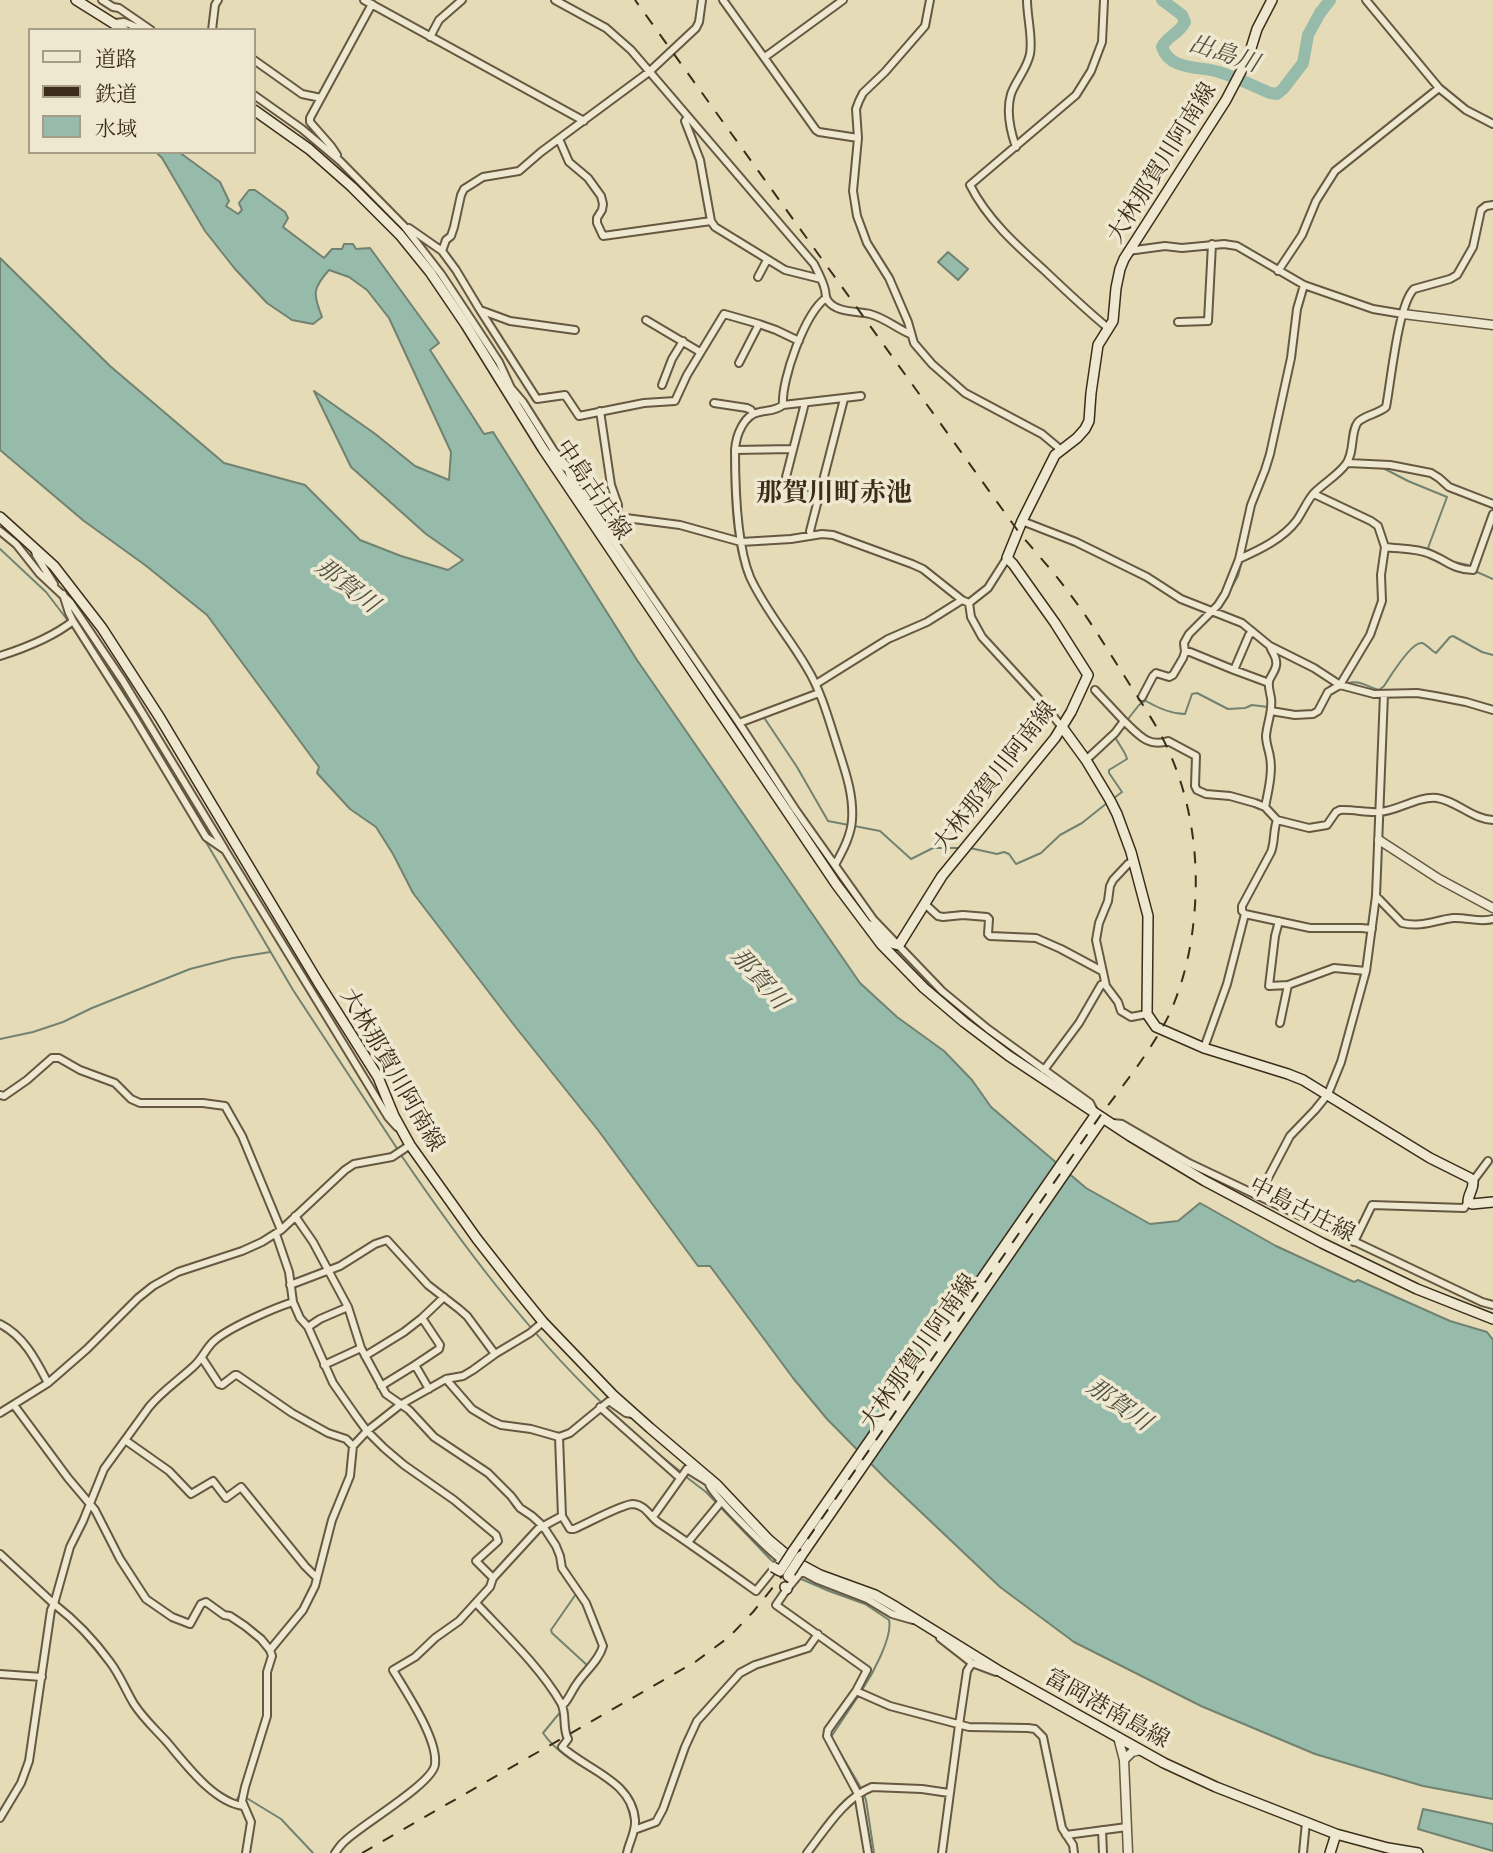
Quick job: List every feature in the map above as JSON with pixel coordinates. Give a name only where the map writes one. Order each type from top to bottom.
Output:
[{"type":"main road","points":[[76,0],[121,28]]},
{"type":"main road","name":"大林那賀川阿南線","points":[[898,945],[957,857],[1055,738],[1088,675],[1055,623],[1007,558],[1055,454],[1085,429],[1090,413],[1098,345],[1113,321],[1120,269],[1128,251],[1237,79],[1248,58],[1263,15],[1272,0]]},
{"type":"main road","name":"中島古庄線","points":[[256,111],[309,149],[375,209],[430,272],[508,390],[542,449],[865,924]]},
{"type":"main road","name":"大林那賀川阿南線","points":[[0,517],[69,583],[102,628],[378,1077],[407,1147],[477,1239],[543,1322],[634,1414],[709,1480],[769,1541],[803,1546]]},
{"type":"main road","points":[[1062,727],[1086,760],[1118,814],[1134,860],[1148,916],[1147,1014],[1156,1027],[1204,1048],[1288,1074],[1328,1094],[1430,1158],[1473,1181],[1468,1202],[1493,1202]]},
{"type":"main road","points":[[865,924],[894,945],[898,945]]},
{"type":"main road","points":[[865,924],[925,988],[964,1022],[1100,1118]]},
{"type":"main road","name":"大林那賀川阿南線","points":[[776,1566],[780,1571],[803,1546],[1100,1118]]},
{"type":"main road","name":"中島古庄線","points":[[1100,1118],[1205,1181],[1322,1243],[1417,1289],[1493,1319]]},
{"type":"main road","name":"大林那賀川阿南線","points":[[797,1576],[788,1576],[803,1546]]},
{"type":"main road","name":"富岡港南島線","points":[[803,1546],[820,1575],[875,1595],[1001,1672],[1164,1763],[1216,1787],[1336,1834],[1418,1853]]},
{"type":"main road","points":[[1330,1853],[1336,1834]]},
{"type":"street","points":[[102,0],[148,28]]},
{"type":"street","points":[[212,28],[218,0]]},
{"type":"street","points":[[364,0],[584,121]]},
{"type":"street","points":[[430,37],[439,20],[462,0]]},
{"type":"street","points":[[555,0],[606,28],[631,50],[814,264],[829,303],[848,311],[870,314],[911,334]]},
{"type":"street","points":[[442,251],[454,228],[464,188],[483,177],[519,171],[649,72],[696,28],[702,0]]},
{"type":"street","points":[[723,0],[816,130],[858,138]]},
{"type":"street","points":[[765,57],[843,0]]},
{"type":"street","points":[[930,0],[925,26],[886,72],[863,93],[856,108],[858,138],[853,191],[857,216],[867,243],[889,278],[914,343],[932,364],[965,393],[1042,433],[1060,449]]},
{"type":"street","points":[[1016,147],[1011,133],[1009,109],[1011,93],[1030,52],[1027,0]]},
{"type":"street","points":[[1104,0],[1104,34],[1091,71],[1076,95],[970,185],[976,199],[1020,249],[1108,328]]},
{"type":"street","points":[[1366,0],[1439,89],[1466,110],[1493,124]]},
{"type":"street","points":[[340,161],[310,122],[310,118],[372,4]]},
{"type":"street","points":[[113,23],[124,22],[138,28]]},
{"type":"street","points":[[256,61],[302,94],[321,98]]},
{"type":"street","points":[[1278,271],[1302,234],[1312,208],[1335,171],[1439,89]]},
{"type":"street","points":[[256,96],[302,129],[340,161],[404,226],[442,274],[499,362],[508,390],[523,402],[566,465],[571,479],[795,809],[873,919],[942,991],[1090,1103],[1100,1118],[1122,1124],[1189,1164],[1493,1305]]},
{"type":"street","points":[[688,117],[685,121],[700,160],[711,220],[719,230],[785,271],[821,279]]},
{"type":"street","points":[[559,139],[569,162],[589,178],[601,196],[603,204],[597,223],[603,236],[711,220]]},
{"type":"street","points":[[1239,559],[1262,548],[1287,530],[1315,495],[1348,463],[1355,427],[1359,421],[1386,407],[1403,314],[1410,292],[1457,275],[1473,247],[1480,210],[1493,205]]},
{"type":"street","points":[[375,209],[442,251],[537,399],[565,395],[579,416],[654,402],[675,401],[724,314],[759,324],[799,341]]},
{"type":"street","points":[[1178,322],[1208,321],[1212,244]]},
{"type":"street","points":[[1128,251],[1165,246],[1237,246],[1304,285],[1373,309],[1493,325]]},
{"type":"street","points":[[758,277],[767,260]]},
{"type":"street","points":[[1142,697],[1156,673],[1169,677],[1173,675],[1187,652],[1184,643],[1189,634],[1225,594],[1239,559],[1251,505],[1270,454],[1291,358],[1297,309],[1304,285]]},
{"type":"street","points":[[783,405],[788,367],[817,306],[826,298]]},
{"type":"street","points":[[480,310],[510,321],[575,330]]},
{"type":"street","points":[[646,320],[701,352]]},
{"type":"street","points":[[739,363],[759,324]]},
{"type":"street","points":[[662,386],[672,359],[683,341]]},
{"type":"street","points":[[835,865],[851,825],[851,792],[816,684],[761,598],[750,575],[741,542],[735,450],[741,428],[753,414],[772,411],[783,405],[861,396]]},
{"type":"street","points":[[811,535],[844,399]]},
{"type":"street","points":[[714,403],[747,408],[753,414]]},
{"type":"street","points":[[805,403],[786,477],[789,482],[821,490]]},
{"type":"street","points":[[600,411],[618,517]]},
{"type":"street","points":[[542,449],[578,477],[612,514],[618,517],[680,525],[741,542],[833,535],[923,569],[966,601],[982,637],[1062,727]]},
{"type":"street","points":[[735,450],[793,449]]},
{"type":"street","points":[[1348,463],[1390,465],[1431,473],[1449,487],[1493,504]]},
{"type":"street","points":[[1271,711],[1295,715],[1314,714],[1318,711],[1328,692],[1340,685],[1370,635],[1382,601],[1381,575],[1385,547],[1378,526],[1315,495]]},
{"type":"street","points":[[1385,547],[1430,553],[1448,564],[1466,570],[1473,569],[1493,514]]},
{"type":"street","points":[[1022,522],[1076,542],[1147,577],[1181,599],[1242,624],[1270,646],[1314,668],[1340,685],[1374,694],[1417,693],[1493,710]]},
{"type":"street","points":[[0,531],[16,544],[39,573],[63,594],[81,617],[388,1117],[402,1130]]},
{"type":"street","points":[[34,547],[36,555],[57,588]]},
{"type":"street","points":[[816,684],[888,639],[927,622],[988,588],[1007,558]]},
{"type":"street","points":[[63,594],[73,621],[128,706],[206,837],[225,850]]},
{"type":"street","points":[[0,656],[42,639],[73,621]]},
{"type":"street","points":[[1234,670],[1252,632]]},
{"type":"street","points":[[1265,807],[1271,758],[1266,734],[1271,711],[1269,683],[1277,665],[1270,646]]},
{"type":"street","points":[[1187,652],[1269,683]]},
{"type":"street","points":[[1095,690],[1142,738],[1153,744],[1168,741],[1196,756],[1195,786],[1202,793],[1230,796],[1265,807],[1277,820],[1309,828],[1327,825],[1340,810],[1379,813],[1427,798],[1438,798],[1479,817],[1493,820]]},
{"type":"street","points":[[739,723],[819,693]]},
{"type":"street","points":[[1259,1195],[1290,1136],[1328,1094],[1341,1062],[1366,971],[1376,897],[1384,694]]},
{"type":"street","points":[[1086,760],[1125,722]]},
{"type":"street","points":[[1277,820],[1273,847],[1242,905],[1242,911],[1245,914],[1310,928],[1372,929]]},
{"type":"street","points":[[1379,840],[1439,879],[1493,908]]},
{"type":"street","points":[[1134,860],[1110,886],[1099,923],[1097,947],[1105,983],[1121,1011],[1131,1017],[1147,1014]]},
{"type":"street","points":[[1376,897],[1406,924],[1456,918],[1485,921],[1493,919]]},
{"type":"street","points":[[925,904],[937,916],[987,917],[990,936],[1036,938],[1061,948],[1102,971]]},
{"type":"street","points":[[1204,1048],[1227,984],[1245,914]]},
{"type":"street","points":[[1279,921],[1269,986],[1288,985],[1334,968],[1366,971]]},
{"type":"street","points":[[1044,1070],[1079,1023],[1101,985],[1105,983]]},
{"type":"street","points":[[1280,1023],[1288,985]]},
{"type":"street","points":[[0,1095],[4,1096],[27,1080],[52,1058],[59,1058],[80,1070],[115,1083],[131,1099],[140,1102],[225,1106],[242,1136],[279,1232],[293,1302],[300,1318],[308,1326],[333,1383],[367,1431],[404,1465],[454,1500],[496,1535],[498,1541],[477,1561],[493,1578]]},
{"type":"street","points":[[0,1413],[48,1383],[153,1286],[178,1272],[262,1242],[279,1232],[354,1164],[385,1159],[407,1147]]},
{"type":"street","points":[[1473,1181],[1488,1161]]},
{"type":"street","points":[[1354,1242],[1372,1205],[1464,1208],[1468,1202]]},
{"type":"street","points":[[295,1216],[313,1242],[348,1307],[361,1348],[386,1394],[409,1410],[434,1437],[488,1473],[520,1508],[543,1526],[556,1546],[562,1568],[586,1603],[603,1646],[599,1656],[563,1705]]},
{"type":"street","points":[[290,1285],[340,1266],[387,1240],[428,1285],[467,1316],[495,1354]]},
{"type":"street","points":[[365,1356],[404,1332],[444,1297]]},
{"type":"street","points":[[0,1818],[21,1783],[29,1761],[53,1607],[70,1547],[104,1469],[156,1398],[202,1358],[211,1344],[228,1331],[293,1302]]},
{"type":"street","points":[[308,1326],[348,1307]]},
{"type":"street","points":[[381,1386],[439,1349],[440,1345],[422,1318]]},
{"type":"street","points":[[270,1650],[303,1610],[315,1586],[332,1520],[350,1476],[353,1446],[367,1431],[401,1405],[446,1379],[463,1376],[543,1322]]},
{"type":"street","points":[[0,1324],[18,1336],[34,1357],[48,1383]]},
{"type":"street","points":[[324,1365],[361,1348]]},
{"type":"street","points":[[202,1358],[219,1384],[222,1385],[237,1376],[292,1413],[328,1433],[346,1438],[353,1446]]},
{"type":"street","points":[[415,1365],[429,1389]]},
{"type":"street","points":[[446,1379],[472,1409],[492,1421],[559,1437],[570,1433],[609,1401],[626,1413],[634,1414]]},
{"type":"street","points":[[14,1405],[90,1504],[115,1551],[146,1599],[172,1617],[190,1624],[201,1604],[206,1602],[245,1626],[270,1650],[272,1656],[266,1682],[267,1716],[245,1787],[243,1806],[251,1822],[246,1853]]},
{"type":"street","points":[[600,1407],[682,1475]]},
{"type":"street","points":[[559,1437],[562,1516],[570,1529],[631,1504],[646,1510],[655,1520],[756,1591],[776,1566]]},
{"type":"street","points":[[125,1440],[169,1471],[191,1494],[213,1481],[226,1498],[241,1487],[317,1578]]},
{"type":"street","points":[[652,1515],[687,1469],[709,1480],[718,1505]]},
{"type":"street","points":[[688,1542],[718,1505]]},
{"type":"street","points":[[718,1505],[732,1510],[765,1547],[776,1566],[797,1576],[818,1580],[867,1599],[892,1614],[918,1622]]},
{"type":"street","points":[[335,1853],[346,1840],[420,1784],[436,1765],[427,1730],[393,1671],[415,1657],[459,1620],[538,1529],[562,1516]]},
{"type":"street","points":[[0,1555],[53,1607],[77,1622],[113,1665],[136,1706],[198,1778],[223,1799],[243,1806]]},
{"type":"street","points":[[797,1576],[776,1605],[867,1670],[859,1693],[828,1730],[827,1735],[862,1792],[868,1853]]},
{"type":"street","points":[[476,1603],[518,1647],[563,1705],[564,1732],[568,1739],[562,1747],[573,1758],[611,1780],[623,1791],[635,1820],[627,1853]]},
{"type":"street","points":[[936,1633],[972,1663],[993,1672],[1001,1672]]},
{"type":"street","points":[[634,1830],[656,1822],[693,1727],[740,1673],[755,1665],[808,1648],[818,1634]]},
{"type":"street","points":[[942,1853],[958,1725],[967,1671],[972,1663]]},
{"type":"street","points":[[0,1674],[42,1677]]},
{"type":"street","points":[[859,1693],[890,1706],[958,1725],[1035,1729],[1043,1737],[1062,1828],[1073,1845],[1074,1853]]},
{"type":"street","points":[[1118,1737],[1124,1760],[1128,1853]]},
{"type":"street","points":[[1124,1760],[1132,1752],[1141,1751]]},
{"type":"street","points":[[807,1853],[842,1809],[872,1787],[949,1793]]},
{"type":"street","points":[[1303,1853],[1306,1822]]},
{"type":"street","points":[[1066,1835],[1102,1830],[1127,1832]]},
{"type":"street","points":[[1102,1830],[1102,1853]]},
{"type":"water","name":"那賀川","points":[[158,154],[182,154],[220,182],[229,201],[226,206],[238,214],[242,210],[239,203],[249,190],[255,190],[285,212],[288,218],[283,227],[324,258],[332,249],[342,249],[344,244],[353,244],[356,249],[370,248],[439,343],[430,350],[484,434],[493,432],[637,660],[860,983],[897,1017],[944,1051],[972,1080],[991,1107],[1086,1188],[1150,1224],[1178,1221],[1200,1203],[1276,1246],[1354,1282],[1358,1280],[1450,1321],[1487,1332],[1493,1340],[1493,1799],[1423,1786],[1315,1754],[1201,1706],[1074,1642],[1000,1587],[827,1419],[793,1378],[710,1266],[698,1266],[598,1130],[413,893],[376,827],[350,809],[317,773],[319,767],[207,615],[84,521],[0,450],[0,258],[110,366],[224,463],[305,485],[360,540],[448,570],[463,560],[426,534],[351,467],[314,391],[415,466],[449,480],[451,452],[389,318],[367,290],[349,277],[329,270],[317,287],[317,303],[322,317],[313,324],[292,320],[267,303],[205,231]]},
{"type":"water","points":[[948,252],[968,269],[958,280],[938,262]]},
{"type":"water","points":[[1423,1809],[1493,1824],[1493,1851],[1418,1829]]},
{"type":"waterway","name":"出島川","points":[[1162,0],[1182,15],[1185,22],[1162,47],[1172,60],[1186,66],[1219,72],[1277,94],[1303,63],[1308,35],[1330,0]]},
{"type":"waterway","points":[[1383,468],[1447,497],[1428,548],[1439,555]]},
{"type":"waterway","points":[[0,549],[46,592],[69,622]]},
{"type":"waterway","points":[[1228,594],[1238,576],[1242,561]]},
{"type":"waterway","points":[[1454,562],[1468,565]]},
{"type":"waterway","points":[[1477,572],[1493,579]]},
{"type":"waterway","points":[[1348,683],[1360,683],[1379,690],[1418,644],[1422,643],[1436,653],[1453,636],[1493,655]]},
{"type":"waterway","points":[[1181,667],[1188,654]]},
{"type":"waterway","points":[[1128,719],[1145,701],[1149,691]]},
{"type":"waterway","points":[[1146,701],[1165,710],[1185,714],[1192,694],[1197,693],[1228,709],[1252,705],[1268,707]]},
{"type":"waterway","points":[[765,719],[828,821],[880,831],[911,859],[933,848],[959,848]]},
{"type":"waterway","points":[[141,735],[200,833]]},
{"type":"waterway","points":[[1114,798],[1122,792],[1109,770],[1127,759],[1116,735]]},
{"type":"waterway","points":[[970,848],[997,854],[1004,852],[1009,854],[1016,864],[1041,853],[1060,835],[1082,823],[1107,803]]},
{"type":"waterway","points":[[203,837],[293,990],[398,1150]]},
{"type":"waterway","points":[[0,1039],[63,1022],[190,969],[270,952]]},
{"type":"waterway","points":[[401,1155],[520,1315],[602,1403]]},
{"type":"waterway","points":[[606,1407],[638,1436]]},
{"type":"waterway","points":[[652,1449],[681,1472]]},
{"type":"waterway","points":[[685,1476],[706,1492],[777,1564]]},
{"type":"waterway","points":[[508,1497],[522,1513]]},
{"type":"waterway","points":[[799,1578],[865,1604],[889,1620],[885,1646],[862,1690]]},
{"type":"waterway","points":[[571,1586],[576,1594],[551,1630],[588,1666]]},
{"type":"waterway","points":[[54,1609],[66,1618]]},
{"type":"waterway","points":[[76,1627],[109,1666],[131,1705]]},
{"type":"waterway","points":[[859,1695],[831,1737],[861,1788]]},
{"type":"waterway","points":[[562,1710],[543,1733],[564,1755],[607,1781]]},
{"type":"waterway","points":[[143,1720],[179,1760]]},
{"type":"waterway","points":[[210,1786],[236,1801],[240,1794],[281,1819],[313,1853]]},
{"type":"waterway","points":[[863,1793],[874,1853]]},
{"type":"waterway","points":[[621,1794],[633,1825]]},
{"type":"railway","points":[[362,1853],[695,1662],[729,1637],[753,1612],[782,1576],[1100,1116],[1146,1054],[1174,1003],[1191,942],[1196,895],[1191,827],[1181,783],[1155,725],[1077,603],[1018,531],[635,0]]},
{"type":"district","name":"那賀川町赤池","points":[[834,493]]}]
